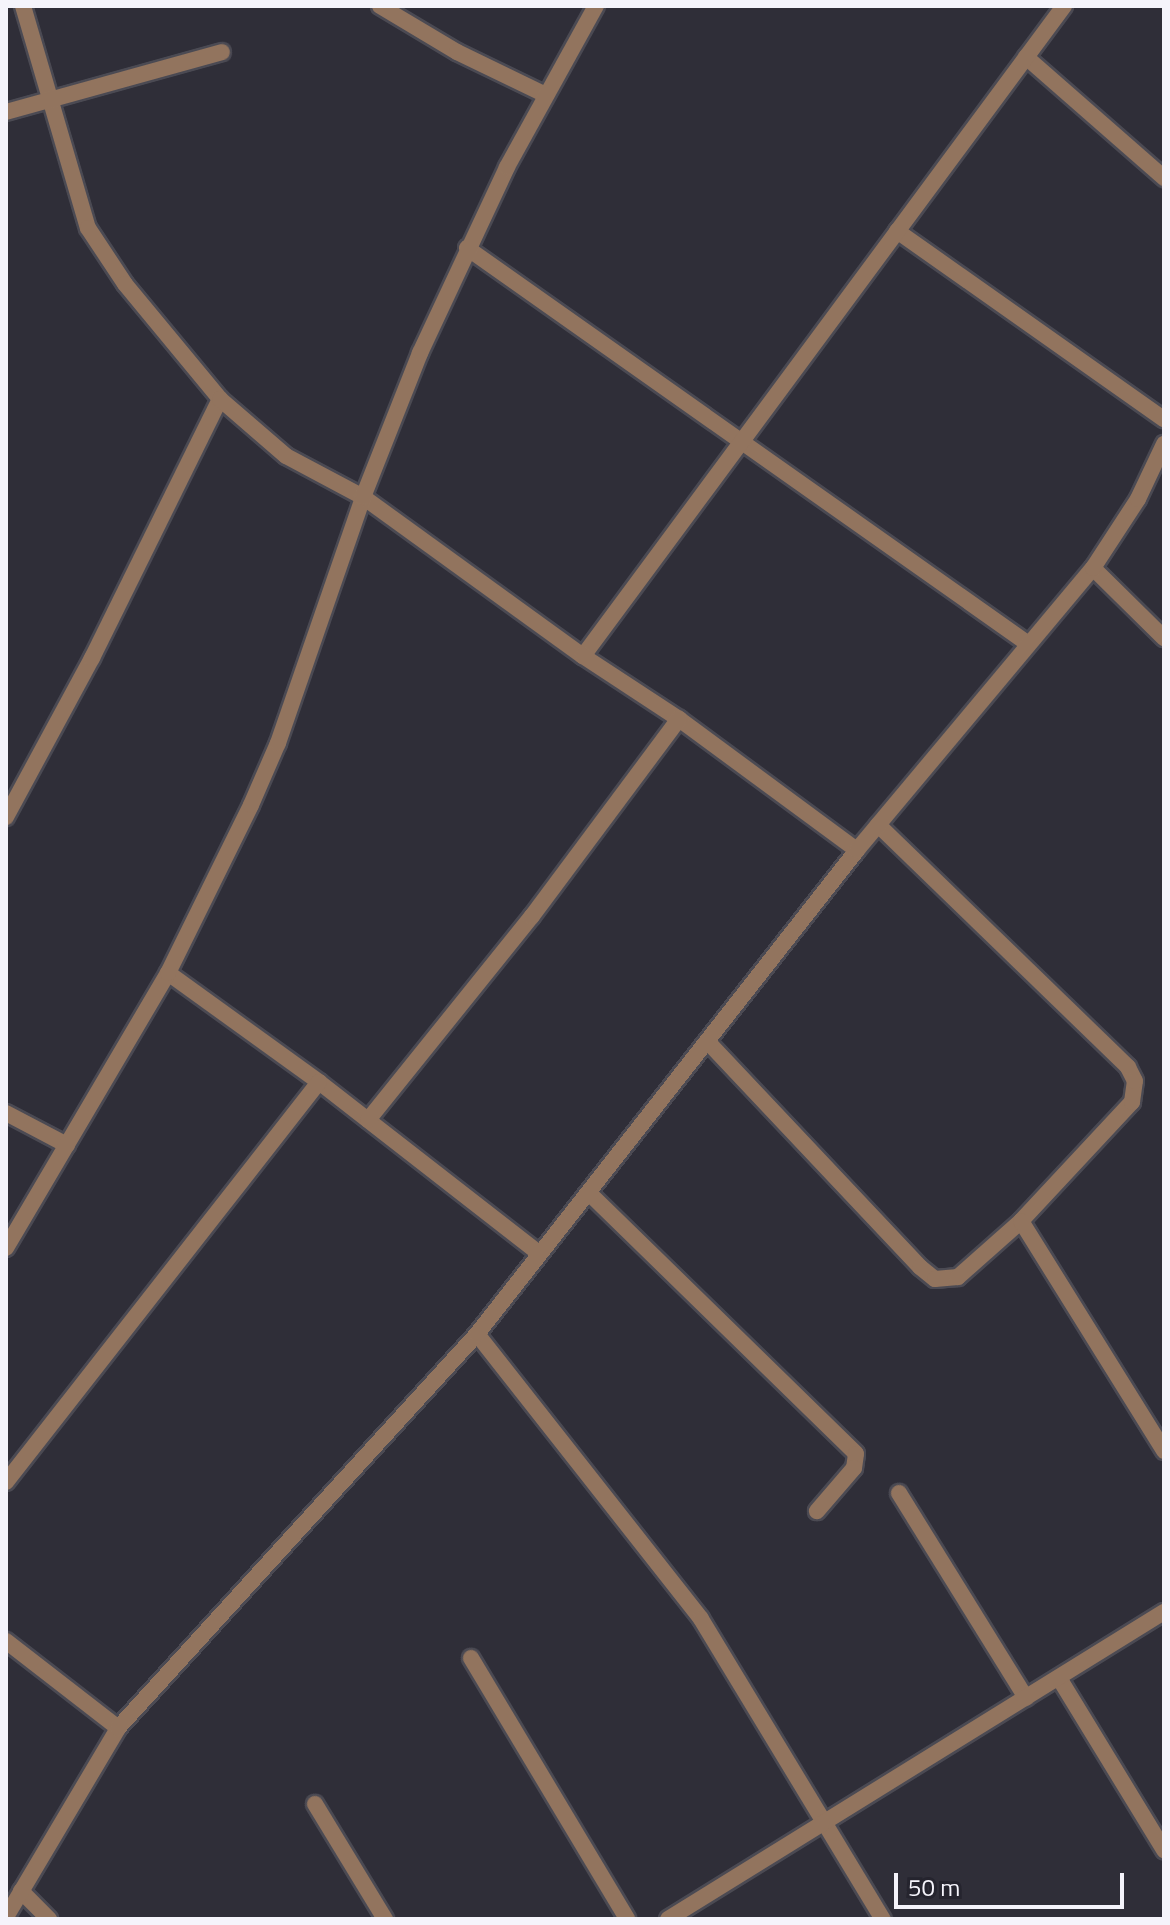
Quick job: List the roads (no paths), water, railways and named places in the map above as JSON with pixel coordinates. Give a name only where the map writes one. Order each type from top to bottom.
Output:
[{"type":"street","points":[[23,6],[77,199],[101,251],[220,399],[286,456],[363,497],[583,656],[679,719],[857,850]]},
{"type":"street","points":[[380,6],[457,52],[546,95]]},
{"type":"street","points":[[6,1248],[168,973],[251,805],[278,743],[363,497],[420,353],[467,248],[596,6]]},
{"type":"street","points":[[583,656],[1064,6]]},
{"type":"street","points":[[6,112],[222,52]]},
{"type":"street","points":[[1026,57],[1164,178]]},
{"type":"street","points":[[897,231],[1164,419]]},
{"type":"street","points":[[467,248],[738,443],[1027,643]]},
{"type":"street","points":[[6,817],[92,658],[220,399]]},
{"type":"street","points":[[6,1917],[118,1728],[477,1334],[857,850],[1027,643],[1093,568],[1138,499],[1164,444]]},
{"type":"street","points":[[1093,568],[1164,638]]},
{"type":"street","points":[[368,1120],[532,916],[679,719]]},
{"type":"street","points":[[707,1041],[920,1267],[935,1279],[958,1277],[1021,1221],[1132,1102],[1135,1081],[1128,1067],[878,825]]},
{"type":"street","points":[[168,973],[319,1082],[539,1253]]},
{"type":"street","points":[[6,1482],[319,1082]]},
{"type":"street","points":[[12,1116],[67,1145]]},
{"type":"street","points":[[589,1193],[856,1454],[854,1468],[817,1511]]},
{"type":"street","points":[[1021,1221],[1164,1451]]},
{"type":"street","points":[[477,1334],[701,1619],[883,1919]]},
{"type":"street","points":[[899,1493],[1026,1698]]},
{"type":"street","points":[[668,1919],[1164,1612]]},
{"type":"street","points":[[6,1641],[118,1728]]},
{"type":"street","points":[[471,1658],[627,1919]]},
{"type":"street","points":[[1059,1678],[1164,1850]]},
{"type":"street","points":[[315,1804],[385,1919]]},
{"type":"street","points":[[21,1891],[49,1919]]}]
